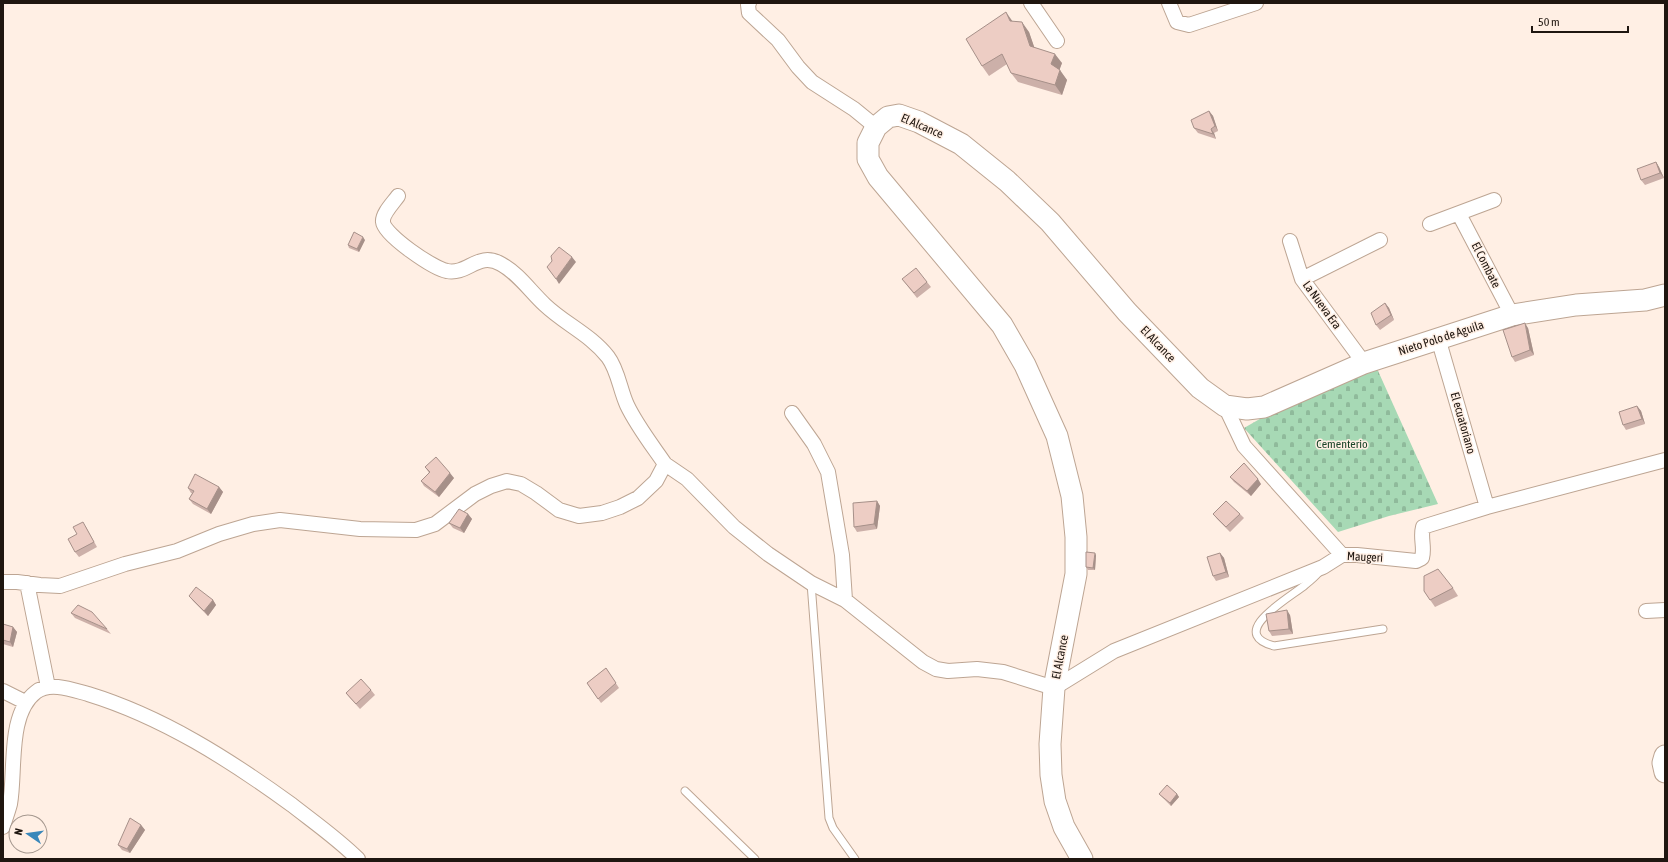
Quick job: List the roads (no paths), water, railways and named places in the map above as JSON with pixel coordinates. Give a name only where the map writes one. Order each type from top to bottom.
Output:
[{"type":"street","points":[[750,3],[748,5],[749,12],[778,40],[798,67],[812,82],[854,109],[876,127]]},
{"type":"street","points":[[1031,3],[1057,41]]},
{"type":"street","points":[[1169,3],[1177,22],[1189,25],[1256,3]]},
{"type":"street","name":"El Alcance","points":[[1084,858],[1064,827],[1055,801],[1051,775],[1050,744],[1054,688],[1076,574],[1076,538],[1072,496],[1057,436],[1025,365],[1002,325],[878,177],[868,159],[868,143],[876,127],[888,117],[899,115],[918,122],[961,144],[1007,181],[1050,222],[1127,312],[1200,388],[1225,406],[1244,446],[1342,555]]},
{"type":"street","points":[[398,196],[384,216],[383,223],[387,230],[406,247],[438,268],[448,271],[455,270],[483,259],[491,259],[498,262],[512,270],[545,305],[593,340],[609,358],[627,405],[665,464],[687,479],[734,527],[768,554],[811,583],[845,600],[923,662],[936,669],[948,672],[989,670],[1003,672],[1054,688]]},
{"type":"street","points":[[1430,224],[1494,200]]},
{"type":"street","name":"El Combate","points":[[1459,214],[1512,315]]},
{"type":"street","points":[[1302,279],[1380,240]]},
{"type":"street","name":"La Nueva Era","points":[[1290,241],[1302,279],[1364,363]]},
{"type":"street","name":"Nieto Polo de Aguila","points":[[1225,406],[1247,409],[1264,407],[1364,363],[1512,315],[1576,305],[1645,300],[1665,295]]},
{"type":"street","name":"El ecuatoriano","points":[[1438,338],[1487,507]]},
{"type":"street","points":[[792,413],[814,444],[828,472],[842,555],[845,600]]},
{"type":"street","name":"Maugeri","points":[[1054,688],[1114,651],[1323,567],[1342,555],[1357,555],[1416,561],[1422,558],[1424,552],[1421,533],[1423,527],[1487,507],[1665,460]]},
{"type":"street","points":[[3,582],[60,586],[125,564],[176,551],[219,534],[253,524],[280,520],[360,529],[416,530],[435,524],[475,494],[491,486],[507,481],[521,484],[559,510],[579,516],[602,513],[620,507],[638,498],[656,481],[665,464]]},
{"type":"street","points":[[27,583],[48,687]]},
{"type":"street","points":[[1646,611],[1665,610]]},
{"type":"street","points":[[3,827],[10,804],[16,728],[25,702],[36,691],[48,687],[72,689],[100,698],[155,720],[218,754],[274,792],[334,836],[358,859]]},
{"type":"street","points":[[3,691],[25,702]]},
{"type":"street","points":[[1665,756],[1663,763],[1665,772]]},
{"type":"lane","points":[[1323,567],[1306,585],[1259,622],[1256,631],[1258,637],[1265,643],[1274,646],[1383,629]]},
{"type":"lane","points":[[811,583],[829,818],[833,828],[855,859]]},
{"type":"lane","points":[[685,792],[755,859]]},
{"type":"park label","name":"Cementerio","points":[[1342,444]]}]
